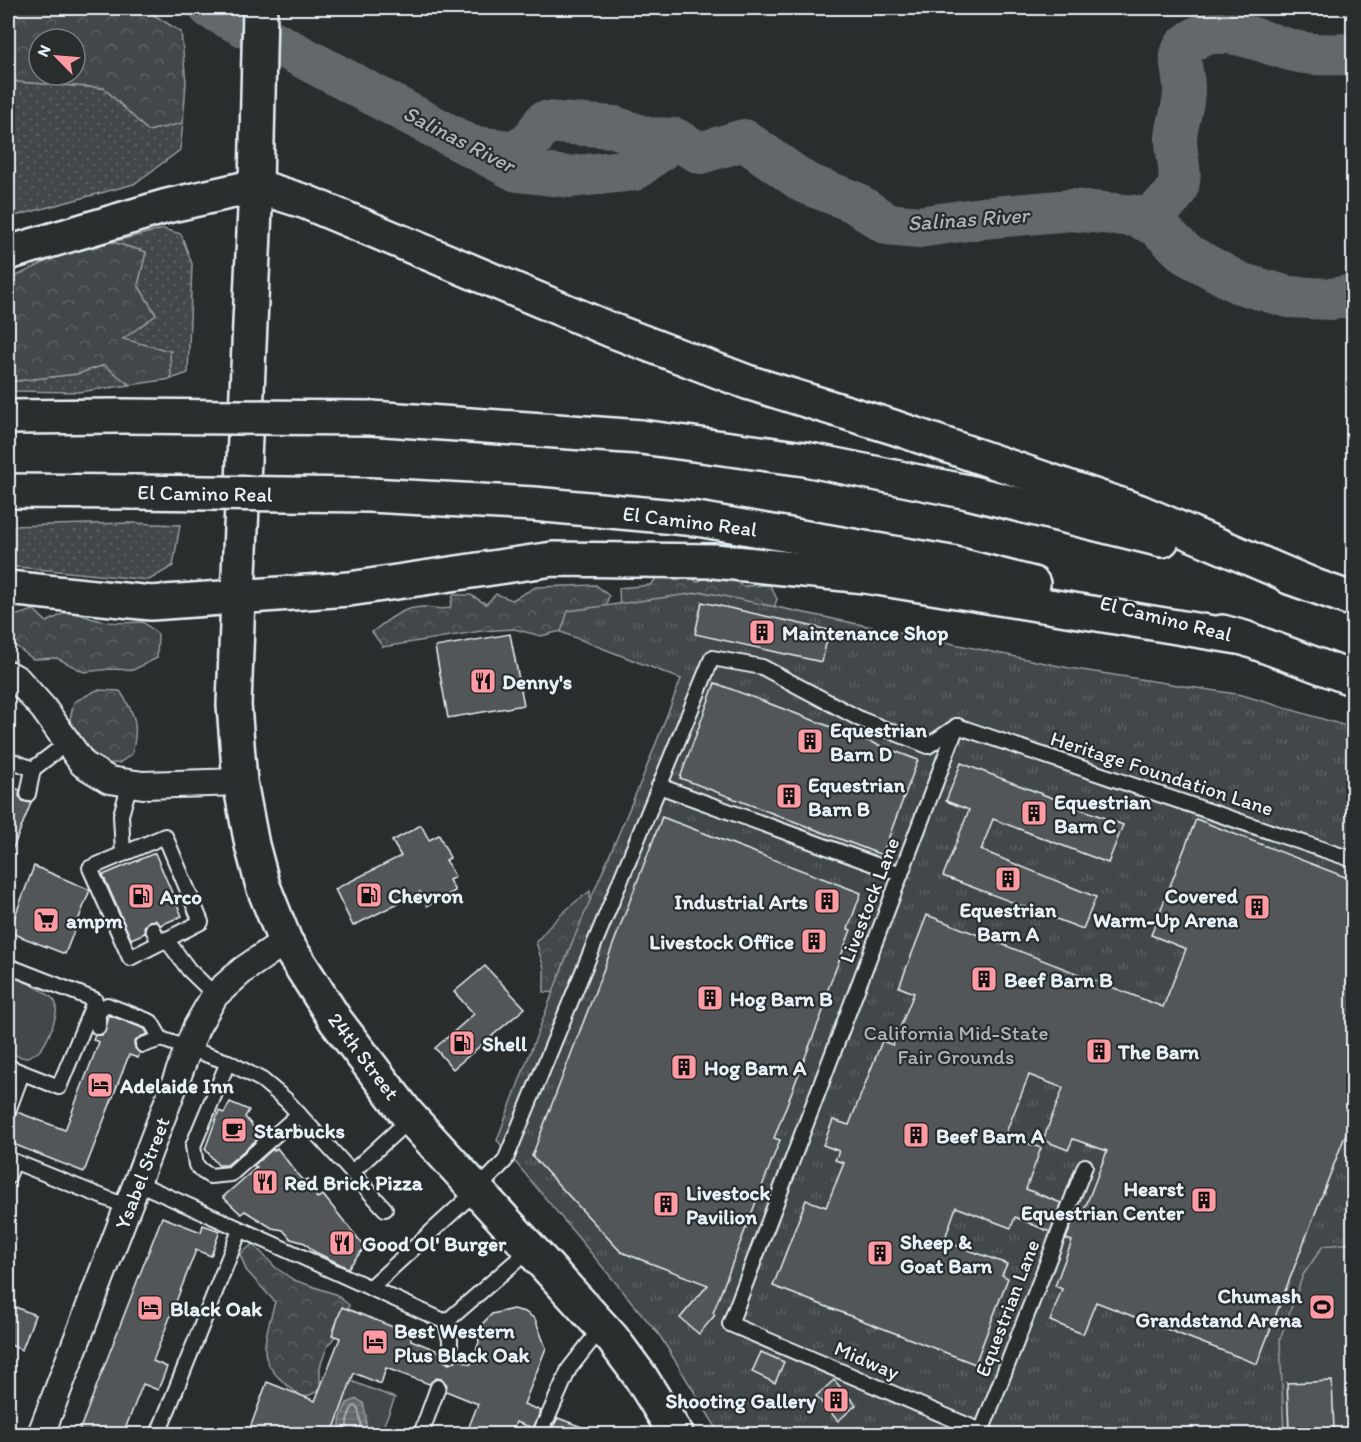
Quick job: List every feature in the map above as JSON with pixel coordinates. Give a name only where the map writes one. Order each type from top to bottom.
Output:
[{"type":"main road","name":"24th Street","points":[[260,8],[256,186],[234,705],[240,782],[263,886],[285,941],[336,1021],[411,1118],[602,1327],[640,1376],[676,1434]]},
{"type":"main road","points":[[8,254],[167,206],[256,186],[306,202],[611,330],[747,382],[893,427],[1138,512],[1353,600]]},
{"type":"main road","points":[[8,417],[371,418],[641,437],[806,459],[968,492],[1173,543],[1310,584]]},
{"type":"main road","name":"El Camino Real","points":[[8,491],[370,495],[534,504],[697,519],[951,563],[1244,638],[1353,679]]},
{"type":"main road","points":[[8,588],[151,603],[349,589],[553,559],[714,561],[865,576],[1244,638]]},
{"type":"street","points":[[8,674],[17,679],[43,708],[83,764],[109,780],[143,785],[240,782]]},
{"type":"street","name":"Ysabel Street","points":[[41,1434],[196,1028],[215,995],[243,970],[285,941]]},
{"type":"lane","points":[[370,1288],[477,1190],[505,1161],[712,658],[762,667],[860,719],[928,746],[957,726]]},
{"type":"lane","name":"Heritage Foundation Lane","points":[[957,726],[1353,860]]},
{"type":"lane","name":"Livestock Lane","points":[[730,1324],[957,726]]},
{"type":"lane","points":[[28,794],[33,769],[68,742]]},
{"type":"lane","points":[[8,759],[33,769]]},
{"type":"lane","points":[[123,858],[121,815],[130,783]]},
{"type":"lane","points":[[659,786],[901,874]]},
{"type":"lane","points":[[165,836],[201,921],[130,958],[90,868],[123,858],[165,836]]},
{"type":"lane","points":[[153,929],[189,970],[215,995]]},
{"type":"lane","points":[[8,966],[95,1000],[94,1011],[98,1028]]},
{"type":"lane","points":[[8,1067],[59,1087],[94,1011],[107,1005],[151,1022],[161,1039]]},
{"type":"lane","points":[[143,1045],[161,1039],[228,1062],[262,1080],[299,1114],[385,1209]]},
{"type":"lane","points":[[228,1062],[193,1146],[196,1165],[202,1171],[210,1176],[231,1174],[299,1114]]},
{"type":"lane","points":[[8,1111],[22,1073]]},
{"type":"lane","points":[[352,1172],[411,1118]]},
{"type":"lane","points":[[8,1177],[11,1160],[128,1208]]},
{"type":"lane","name":"Equestrian Lane","points":[[984,1433],[1085,1166]]},
{"type":"lane","points":[[138,1183],[446,1323]]},
{"type":"lane","points":[[158,1434],[240,1230]]},
{"type":"lane","points":[[446,1323],[530,1248]]},
{"type":"lane","points":[[446,1323],[450,1340],[450,1355]]},
{"type":"lane","name":"Midway","points":[[730,1324],[984,1433]]},
{"type":"lane","points":[[544,1425],[569,1370],[602,1327]]},
{"type":"lane","points":[[421,1434],[438,1386]]},
{"type":"green space","points":[[8,8],[143,8],[181,32],[186,82],[183,123],[148,131],[104,88],[87,87],[87,27],[27,27],[27,83],[18,82],[8,76]]},
{"type":"green space","points":[[8,76],[18,82],[27,83],[27,87],[104,88],[148,131],[183,123],[180,150],[134,184],[8,218]]},
{"type":"green space","points":[[163,229],[181,234],[192,264],[188,373],[171,379],[170,351],[122,339],[156,314],[138,285],[146,252],[112,242]]},
{"type":"green space","points":[[112,242],[146,252],[138,285],[156,315],[123,339],[170,351],[171,379],[130,385],[104,365],[77,374],[16,381],[8,379],[8,280],[60,255]]},
{"type":"green space","points":[[104,365],[130,385],[78,392],[8,391],[8,379],[16,381],[77,374]]},
{"type":"green space","points":[[131,523],[180,525],[173,566],[149,580],[8,566],[8,526]]},
{"type":"green space","points":[[684,570],[697,582],[710,575],[729,576],[742,586],[770,585],[777,599],[771,617],[620,612],[619,588],[650,585],[661,574]]},
{"type":"green space","points":[[596,585],[609,596],[603,613],[573,628],[541,636],[514,629],[481,631],[383,647],[372,632],[410,609],[417,607],[450,608],[453,595],[471,595],[486,604],[496,594],[512,600],[536,587]]},
{"type":"green space","name":"California Mid-State Fair Grounds","points":[[704,592],[1069,668],[1242,695],[1353,728],[1353,1434],[720,1434],[660,1336],[497,1140],[569,950],[642,779],[681,679],[561,632],[568,611]]},
{"type":"green space","points":[[8,610],[14,616],[34,610],[47,622],[70,610],[106,622],[143,622],[158,634],[157,658],[133,670],[110,669],[84,672],[57,658],[33,659],[8,640]]},
{"type":"green space","points":[[97,690],[120,691],[133,714],[135,736],[132,754],[119,763],[98,764],[86,755],[69,723],[74,702]]},
{"type":"green space","points":[[590,891],[591,922],[559,993],[544,992],[544,968],[536,942],[561,915]]},
{"type":"green space","points":[[8,975],[44,992],[54,1000],[56,1005],[55,1019],[42,1048],[25,1058],[8,1053]]},
{"type":"green space","name":"Chumash Grandstand Arena","points":[[1353,1243],[1353,1434],[1284,1434],[1280,1339],[1303,1275],[1323,1246]]},
{"type":"green space","points":[[253,1244],[276,1268],[294,1280],[335,1294],[349,1305],[345,1323],[327,1347],[320,1367],[320,1390],[304,1398],[277,1376],[266,1357],[266,1335],[275,1302],[246,1270],[240,1254]]},
{"type":"green space","points":[[351,1381],[395,1398],[380,1434],[332,1434]]},
{"type":"water","points":[[357,1399],[363,1403],[365,1411],[364,1434],[342,1434],[340,1422],[343,1411],[347,1403]]},
{"type":"building","name":"Maintenance Shop","points":[[702,602],[829,630],[822,662],[695,634]]},
{"type":"building","points":[[510,634],[524,705],[448,718],[435,647]]},
{"type":"building","points":[[715,683],[918,760],[882,855],[680,778]]},
{"type":"building","points":[[961,763],[1123,825],[1108,863],[993,819],[981,850],[1096,897],[1083,929],[943,876],[969,810],[946,801]]},
{"type":"building","points":[[8,786],[20,790],[19,796],[23,801],[31,803],[9,858],[8,858]]},
{"type":"building","points":[[662,817],[861,893],[848,929],[851,930],[825,997],[828,998],[774,1138],[780,1140],[713,1313],[715,1315],[699,1334],[680,1318],[708,1285],[621,1252],[532,1156]]},
{"type":"building","points":[[1196,819],[1353,880],[1353,1115],[1257,1364],[1096,1302],[1083,1334],[1050,1321],[1062,1289],[1055,1286],[1072,1241],[1066,1239],[1077,1210],[1083,1213],[1107,1151],[1073,1139],[1068,1150],[1043,1140],[1063,1088],[1029,1075],[1005,1135],[1041,1148],[1026,1189],[1061,1203],[1050,1232],[1015,1217],[1011,1228],[956,1207],[944,1241],[1007,1264],[1002,1275],[1008,1278],[975,1364],[773,1286],[806,1200],[826,1207],[844,1163],[835,1160],[839,1151],[823,1145],[833,1120],[849,1125],[882,1041],[893,1045],[914,993],[899,987],[927,915],[1163,1007],[1186,949],[1151,935]]},
{"type":"building","points":[[421,825],[429,840],[439,835],[450,858],[446,860],[455,877],[449,880],[455,891],[427,906],[420,892],[353,926],[335,889],[401,856],[392,841]]},
{"type":"building","name":"Arco","points":[[155,853],[182,916],[161,925],[155,920],[149,921],[144,927],[145,933],[131,939],[103,875]]},
{"type":"building","name":"ampm","points":[[34,866],[90,890],[65,954],[9,932]]},
{"type":"building","points":[[485,966],[525,1008],[453,1069],[435,1048],[474,1014],[454,992]]},
{"type":"building","name":"Adelaide Inn","points":[[109,1015],[145,1029],[148,1034],[140,1037],[134,1043],[140,1053],[138,1058],[129,1055],[84,1172],[8,1142],[8,1135],[17,1112],[65,1130],[99,1042],[93,1040],[95,1035],[102,1035],[105,1032]]},
{"type":"building","name":"Starbucks","points":[[230,1102],[249,1110],[245,1117],[261,1136],[227,1165],[218,1165],[205,1149],[219,1111],[224,1113]]},
{"type":"building","points":[[277,1148],[303,1181],[308,1179],[317,1198],[323,1195],[365,1247],[348,1268],[313,1251],[305,1243],[291,1239],[283,1230],[272,1228],[245,1211],[241,1214],[223,1197],[257,1167],[253,1166]]},
{"type":"building","name":"Black Oak","points":[[162,1217],[201,1232],[203,1225],[220,1231],[211,1256],[196,1250],[153,1361],[167,1367],[158,1390],[143,1384],[123,1434],[78,1434]]},
{"type":"building","points":[[8,1304],[35,1315],[22,1350],[8,1344]]},
{"type":"building","points":[[342,1307],[411,1334],[411,1340],[441,1352],[443,1360],[449,1364],[458,1359],[471,1364],[483,1323],[492,1314],[513,1309],[525,1312],[535,1319],[546,1348],[524,1404],[541,1411],[533,1428],[516,1422],[511,1434],[466,1434],[478,1404],[446,1391],[447,1385],[442,1379],[436,1378],[429,1384],[386,1368],[381,1384],[354,1373],[332,1434],[266,1434],[250,1428],[267,1382],[315,1401],[340,1338],[332,1335]]},
{"type":"building","points":[[761,1352],[784,1362],[775,1383],[752,1372]]},
{"type":"building","name":"Shooting Gallery","points":[[834,1380],[856,1405],[838,1421],[816,1396]]},
{"type":"building","points":[[1332,1381],[1334,1430],[1289,1432],[1287,1383]]},
{"type":"building","points":[[558,1418],[598,1433],[549,1434]]},
{"type":"waterway","name":"Salinas River","points":[[210,8],[517,171],[569,177],[634,170],[675,139],[700,153],[744,140],[805,183],[854,202],[887,224],[919,227],[982,218],[1071,210],[1135,216],[1157,226],[1186,254],[1239,283],[1289,297],[1331,299],[1354,295]]},
{"type":"waterway","name":"Salinas River","points":[[1157,226],[1160,208],[1170,200],[1179,184],[1176,138],[1184,94],[1181,55],[1187,45],[1204,34],[1230,33],[1306,53],[1354,54]]},
{"type":"waterway","points":[[476,147],[511,151],[528,146],[544,122],[614,127],[647,138],[675,139]]},
{"type":"place","name":"Maintenance Shop","points":[[762,632]]},
{"type":"place","name":"Denny's","points":[[483,681]]},
{"type":"place","name":"Equestrian Barn D","points":[[810,741]]},
{"type":"place","name":"Equestrian Barn B","points":[[789,796]]},
{"type":"place","name":"Equestrian Barn C","points":[[1034,813]]},
{"type":"place","name":"Equestrian Barn A","points":[[1008,879]]},
{"type":"place","name":"Chevron","points":[[369,895]]},
{"type":"place","name":"Arco","points":[[141,896]]},
{"type":"place","name":"Industrial Arts","points":[[827,901]]},
{"type":"place","name":"Covered Warm-Up Arena","points":[[1257,907]]},
{"type":"place","name":"ampm","points":[[46,920]]},
{"type":"place","name":"Livestock Office","points":[[814,941]]},
{"type":"place","name":"Beef Barn B","points":[[984,979]]},
{"type":"place","name":"Hog Barn B","points":[[710,998]]},
{"type":"place","name":"Shell","points":[[462,1043]]},
{"type":"place","name":"The Barn","points":[[1099,1051]]},
{"type":"place","name":"Hog Barn A","points":[[684,1067]]},
{"type":"place","name":"Adelaide Inn","points":[[100,1085]]},
{"type":"place","name":"Starbucks","points":[[234,1130]]},
{"type":"place","name":"Beef Barn A","points":[[916,1135]]},
{"type":"place","name":"Red Brick Pizza","points":[[265,1182]]},
{"type":"place","name":"Hearst Equestrian Center","points":[[1204,1200]]},
{"type":"place","name":"Livestock Pavilion","points":[[666,1204]]},
{"type":"place","name":"Good Ol' Burger","points":[[342,1243]]},
{"type":"place","name":"Sheep & Goat Barn","points":[[880,1253]]},
{"type":"place","name":"Chumash Grandstand Arena","points":[[1322,1307]]},
{"type":"place","name":"Black Oak","points":[[150,1308]]},
{"type":"place","name":"Best Western Plus Black Oak","points":[[375,1342]]},
{"type":"place","name":"Shooting Gallery","points":[[836,1400]]}]
